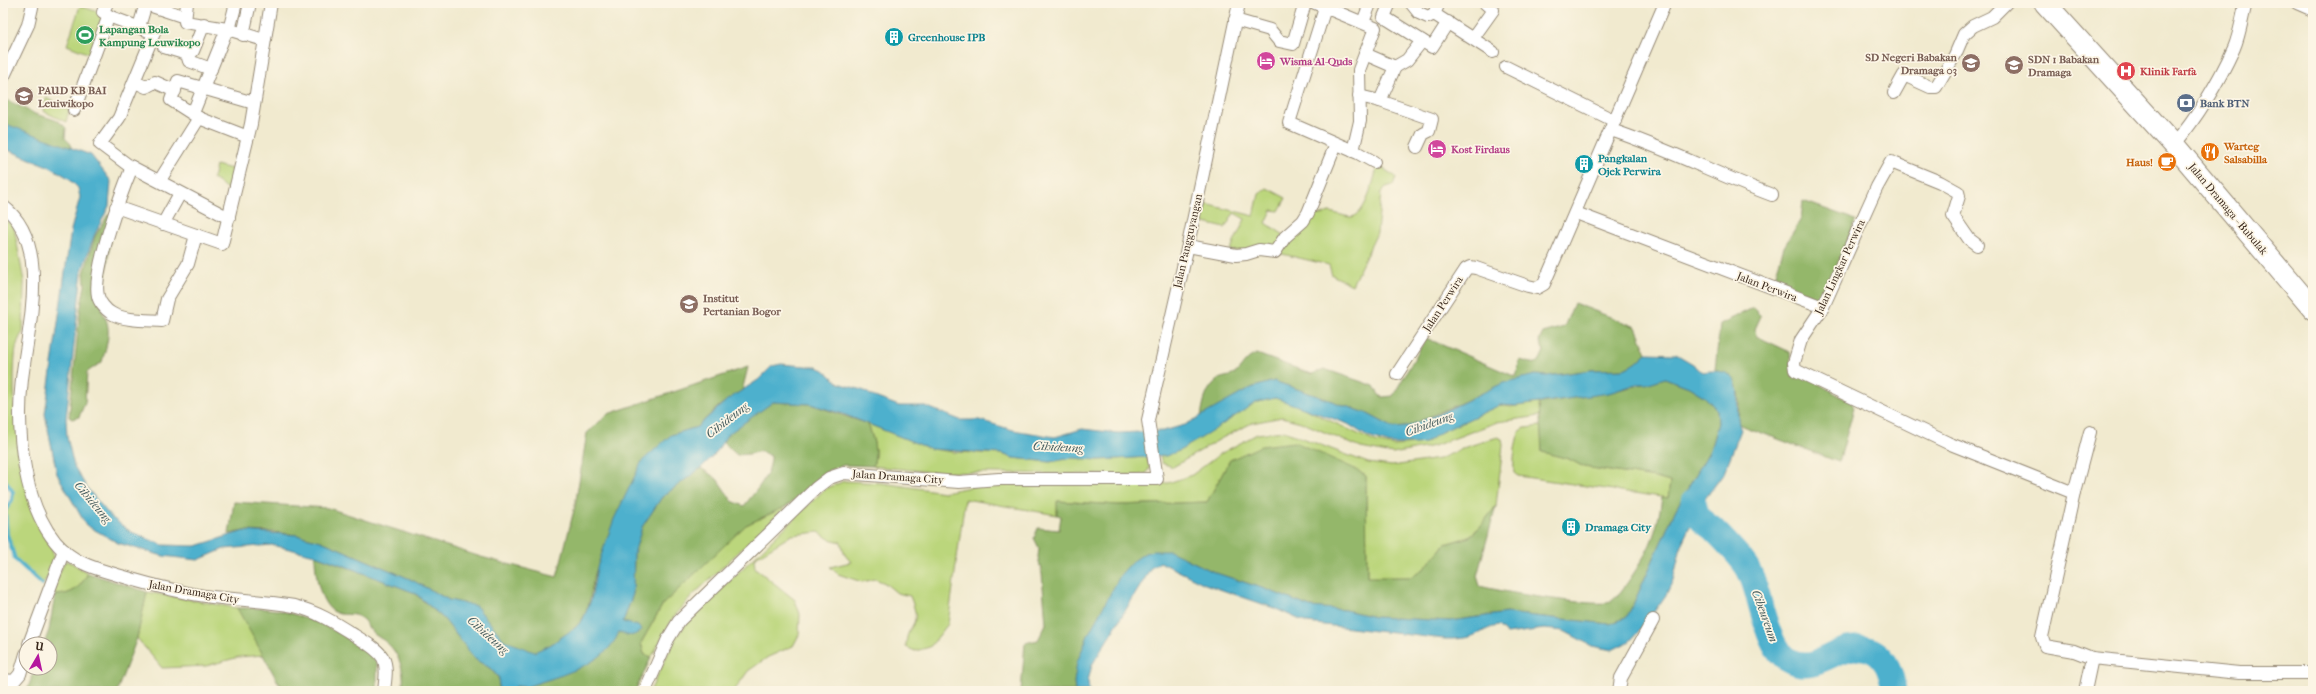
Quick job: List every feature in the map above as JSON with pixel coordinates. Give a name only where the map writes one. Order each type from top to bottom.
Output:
[{"type":"highway","name":"Jalan Dramaga - Bubulak","points":[[2045,3],[2174,145],[2313,309]]},
{"type":"street","points":[[4,76],[28,26],[33,3]]},
{"type":"street","points":[[107,3],[103,12],[111,17],[154,33],[119,118],[100,144],[132,167],[160,180],[229,218]]},
{"type":"street","points":[[139,27],[146,3],[185,17]]},
{"type":"street","points":[[188,3],[184,22],[204,24],[264,40]]},
{"type":"street","points":[[160,180],[196,115],[202,90],[228,30],[236,3]]},
{"type":"street","points":[[243,35],[250,3]]},
{"type":"street","points":[[116,207],[222,244],[248,137],[270,3]]},
{"type":"street","name":"Jalan Pangguyangan","points":[[1157,478],[1148,420],[1188,246],[1239,3]]},
{"type":"street","points":[[1235,20],[1270,30],[1279,40],[1294,44],[1305,3]]},
{"type":"street","points":[[1363,22],[1370,4],[1367,3]]},
{"type":"street","points":[[1390,3],[1384,17],[1432,47],[1448,22]]},
{"type":"street","points":[[1411,3],[1419,13],[1428,17],[1434,14],[1439,3]]},
{"type":"street","points":[[1472,38],[1493,10],[1485,3]]},
{"type":"street","name":"Jalan Perwira","points":[[1397,374],[1466,269],[1470,267],[1528,286],[1541,286],[1544,284],[1576,213],[1665,3]]},
{"type":"street","points":[[1894,93],[1904,75],[1908,75],[1930,88],[1936,86],[1955,55],[1964,34],[1973,26],[1992,17],[2006,3]]},
{"type":"street","points":[[2174,145],[2193,122],[2216,83],[2234,47],[2246,3]]},
{"type":"street","points":[[2298,3],[2313,10]]},
{"type":"street","points":[[1353,151],[1360,121],[1359,70],[1375,28],[1320,5],[1289,123],[1353,151],[1374,162]]},
{"type":"street","points":[[1434,14],[1494,52]]},
{"type":"street","points":[[74,110],[104,25],[111,17]]},
{"type":"street","points":[[204,24],[193,51],[189,55],[189,61],[211,69]]},
{"type":"street","points":[[1380,101],[1395,67],[1407,60],[1422,41]]},
{"type":"street","points":[[164,47],[189,55]]},
{"type":"street","points":[[1365,54],[1395,67]]},
{"type":"street","points":[[1506,67],[1643,140],[1726,178],[1772,195]]},
{"type":"street","points":[[248,137],[196,115],[171,100],[178,81],[202,90],[254,103]]},
{"type":"street","points":[[135,82],[146,87],[155,82],[175,91]]},
{"type":"street","points":[[1359,96],[1380,101],[1432,119],[1429,131],[1424,134],[1417,148]]},
{"type":"street","points":[[1188,246],[1236,255],[1259,250],[1275,252],[1308,213],[1336,144]]},
{"type":"street","name":"Jalan Lingkar Perwira","points":[[1977,245],[1969,239],[1953,216],[1959,196],[1958,192],[1940,182],[1891,162],[1877,187],[1823,307],[1801,340],[1794,363],[1795,370],[1948,443],[2074,493]]},
{"type":"street","points":[[132,167],[116,207],[98,275],[98,296],[103,306],[112,313],[134,318],[162,321],[167,299],[188,264],[196,235]]},
{"type":"street","points":[[163,224],[178,197]]},
{"type":"street","name":"Jalan Dramaga City","points":[[3,206],[20,224],[28,242],[33,284],[33,307],[22,380],[20,433],[33,498],[41,520],[64,550],[94,569],[156,587],[211,597],[294,606],[316,613],[370,645],[383,658],[386,671],[384,691]]},
{"type":"street","name":"Jalan Perwira","points":[[1576,213],[1773,290],[1823,307]]},
{"type":"street","points":[[2090,432],[2074,493],[2042,641],[2045,646],[2074,651],[2092,658],[2239,673],[2313,672]]},
{"type":"street","name":"Jalan Dramaga City","points":[[645,691],[668,639],[679,621],[816,488],[829,478],[844,473],[959,482],[999,479],[1157,478]]},
{"type":"street","points":[[32,636],[64,550]]},
{"type":"street","points":[[1619,691],[1621,678],[1653,620]]},
{"type":"street","points":[[2085,691],[2092,658]]},
{"type":"street","points":[[3,680],[14,681],[18,675]]},
{"type":"green space","name":"Lapangan Bola Kampung Leuwikopo","points":[[80,6],[107,15],[92,55],[67,45]]},
{"type":"green space","points":[[3,98],[35,114],[59,122],[66,128],[65,138],[71,144],[71,148],[60,152],[3,135]]},
{"type":"green space","points":[[46,98],[69,110],[66,122],[43,111]]},
{"type":"green space","points":[[216,165],[236,170],[232,192],[213,179]]},
{"type":"green space","points":[[1378,165],[1396,177],[1393,185],[1386,187],[1381,192],[1377,233],[1352,285],[1332,275],[1329,265],[1278,253],[1311,214],[1322,215],[1329,212],[1350,217],[1356,216],[1365,204],[1372,187]]},
{"type":"green space","points":[[1267,188],[1286,198],[1279,211],[1272,210],[1266,223],[1284,235],[1276,250],[1230,251],[1245,219],[1234,213],[1225,228],[1200,222],[1206,204],[1254,216],[1259,194]]},
{"type":"green space","points":[[1803,201],[1856,220],[1822,300],[1774,280],[1784,247],[1801,219]]},
{"type":"green space","points":[[108,215],[113,215],[102,311],[108,330],[107,342],[102,362],[87,372],[85,403],[79,417],[72,419],[69,417],[80,311],[85,285],[84,273],[95,236]]},
{"type":"green space","points":[[3,219],[14,227],[24,282],[23,332],[16,347],[14,389],[20,445],[35,516],[40,529],[51,546],[53,554],[53,562],[47,578],[42,584],[15,559],[7,534],[5,511],[12,500],[13,492],[3,477]]},
{"type":"green space","points":[[1574,303],[1636,327],[1647,353],[1636,363],[1624,369],[1591,370],[1547,376],[1535,375],[1486,392],[1406,427],[1394,428],[1366,413],[1274,381],[1251,388],[1201,417],[1204,401],[1211,386],[1219,379],[1235,374],[1248,359],[1257,354],[1312,374],[1324,369],[1374,386],[1379,395],[1383,397],[1393,396],[1426,338],[1516,377],[1520,360],[1535,364],[1540,360],[1544,351],[1539,341],[1543,333],[1564,327]]},
{"type":"green space","points":[[1753,308],[1761,316],[1755,329],[1756,336],[1790,352],[1791,368],[1852,403],[1854,408],[1839,462],[1738,424],[1738,391],[1731,380],[1715,370],[1720,324]]},
{"type":"green space","points":[[748,367],[742,391],[719,406],[697,427],[671,435],[664,442],[605,550],[595,572],[588,605],[583,618],[568,634],[534,653],[504,640],[476,606],[449,600],[410,579],[321,541],[297,535],[274,532],[244,531],[229,534],[234,502],[328,508],[481,557],[557,577],[575,506],[587,433],[608,414]]},
{"type":"green space","points":[[1665,378],[1689,387],[1705,397],[1717,410],[1718,423],[1710,450],[1676,509],[1626,618],[1609,624],[1507,613],[1450,621],[1375,617],[1345,610],[1310,607],[1268,590],[1216,573],[1185,558],[1145,553],[1121,574],[1074,682],[1075,691],[1021,691],[1025,643],[1038,640],[1046,624],[1042,574],[1038,557],[1039,548],[1034,538],[1038,528],[1059,530],[1061,516],[1057,515],[1057,501],[1118,505],[1207,502],[1230,460],[1261,446],[1295,442],[1353,468],[1366,476],[1367,577],[1411,577],[1423,570],[1445,544],[1469,537],[1480,527],[1496,506],[1477,576],[1480,586],[1525,595],[1568,601],[1587,603],[1610,602],[1621,592],[1639,565],[1648,548],[1657,526],[1662,497],[1668,498],[1670,482],[1656,478],[1584,467],[1569,459],[1542,452],[1539,403],[1618,390]]},
{"type":"green space","points":[[1275,398],[1295,404],[1375,442],[1394,446],[1425,443],[1441,432],[1500,405],[1510,407],[1539,403],[1540,416],[1497,422],[1434,446],[1393,454],[1361,448],[1301,422],[1282,417],[1252,423],[1222,438],[1173,467],[1162,463],[1160,456],[1179,451],[1255,402]]},
{"type":"green space","points":[[772,402],[810,404],[868,424],[875,449],[873,466],[844,465],[829,470],[787,506],[746,525],[663,604],[641,643],[644,654],[651,658],[635,691],[512,691],[516,686],[526,687],[581,667],[619,632],[638,626],[623,622],[633,594],[634,553],[642,527],[662,497],[701,468],[717,479],[732,501],[744,506],[766,476],[771,463],[771,456],[760,451],[737,455],[723,442],[727,435]]},
{"type":"green space","points":[[868,424],[931,449],[953,452],[1002,454],[1013,458],[1050,462],[1072,458],[1099,460],[1146,457],[1150,466],[1147,473],[1138,475],[931,472],[873,466],[875,449]]},
{"type":"green space","points":[[1541,426],[1542,452],[1569,459],[1584,467],[1656,478],[1670,482],[1668,498],[1518,476],[1514,473],[1514,462],[1515,447],[1519,432],[1525,428]]},
{"type":"green space","points":[[1284,431],[1368,463],[1392,466],[1439,459],[1469,446],[1498,437],[1502,439],[1503,445],[1496,506],[1480,527],[1468,537],[1445,544],[1423,570],[1411,577],[1367,578],[1366,476],[1230,460],[1207,502],[1118,505],[1058,501],[1057,515],[965,499],[948,624],[930,647],[915,651],[906,647],[909,632],[915,620],[914,607],[910,596],[897,593],[885,583],[875,579],[862,582],[838,574],[830,567],[851,562],[845,555],[841,542],[829,539],[819,532],[792,535],[754,558],[755,568],[795,600],[800,614],[799,635],[793,646],[768,657],[748,671],[734,691],[650,691],[676,637],[690,619],[825,489],[844,481],[882,483],[944,492],[986,484],[1168,483],[1192,475],[1220,454],[1257,434]]},
{"type":"green space","points":[[787,506],[692,596],[673,618],[651,658],[644,654],[641,643],[663,604],[725,543],[746,525]]},
{"type":"green space","points":[[315,555],[413,592],[444,619],[476,660],[490,668],[499,679],[498,691],[402,691],[403,678],[401,665],[392,648],[372,632],[364,621],[358,616],[340,614],[333,611],[327,605],[317,580]]},
{"type":"green space","points":[[65,561],[70,562],[88,573],[79,587],[75,590],[66,594],[55,595],[51,592]]},
{"type":"green space","points":[[88,573],[147,592],[137,638],[117,691],[27,691],[32,676],[58,676],[58,636],[47,636],[55,595],[71,592],[82,583]]},
{"type":"green space","points":[[147,592],[237,608],[246,620],[263,655],[239,657],[206,666],[162,668],[137,638]]},
{"type":"green space","points":[[237,608],[272,609],[291,613],[318,623],[343,636],[366,652],[377,662],[377,691],[283,691]]},
{"type":"water","name":"Cihideung","points":[[3,123],[91,155],[111,181],[109,206],[94,236],[82,271],[66,419],[67,437],[74,466],[87,488],[111,517],[131,532],[163,545],[196,546],[244,531],[297,535],[321,541],[410,579],[449,600],[476,606],[504,640],[534,652],[550,645],[576,627],[583,619],[591,600],[597,567],[614,519],[642,461],[671,435],[697,427],[727,400],[758,380],[772,366],[781,364],[817,367],[824,370],[839,383],[865,391],[872,396],[899,406],[925,406],[960,420],[979,420],[1013,430],[1055,437],[1082,429],[1118,433],[1163,431],[1185,425],[1251,388],[1274,381],[1366,413],[1394,428],[1406,427],[1439,414],[1503,383],[1535,375],[1547,376],[1591,370],[1624,369],[1636,363],[1647,353],[1676,354],[1693,364],[1702,372],[1718,371],[1729,374],[1735,381],[1737,389],[1738,421],[1741,430],[1724,473],[1699,507],[1682,543],[1673,580],[1666,595],[1646,623],[1630,641],[1612,650],[1592,646],[1564,631],[1544,629],[1507,634],[1498,626],[1489,628],[1469,637],[1445,639],[1307,623],[1274,608],[1205,584],[1160,562],[1151,568],[1092,665],[1088,681],[1089,691],[1075,691],[1074,682],[1077,662],[1089,633],[1121,574],[1132,562],[1145,553],[1153,551],[1170,551],[1216,573],[1268,590],[1310,607],[1345,610],[1375,617],[1450,621],[1507,613],[1609,624],[1626,618],[1676,509],[1710,450],[1718,423],[1717,410],[1705,397],[1689,387],[1665,378],[1646,384],[1637,384],[1609,393],[1517,406],[1500,405],[1441,432],[1425,443],[1391,444],[1368,437],[1348,424],[1275,398],[1255,403],[1208,434],[1179,451],[1166,456],[1099,460],[1072,458],[1050,462],[1013,458],[1002,454],[931,449],[843,414],[810,404],[773,402],[727,435],[715,454],[701,468],[662,497],[642,527],[634,554],[633,594],[623,622],[638,626],[641,630],[630,636],[619,632],[613,644],[603,653],[592,661],[566,674],[526,687],[516,686],[512,691],[498,691],[499,678],[490,668],[476,660],[444,619],[415,593],[315,555],[272,545],[224,549],[198,560],[163,556],[118,543],[86,525],[57,474],[45,414],[71,230],[80,197],[78,188],[67,177],[50,167],[3,148]]},
{"type":"waterway","points":[[3,477],[13,492],[12,500],[5,511],[7,534],[15,559],[42,584]]},
{"type":"waterway","name":"Cibeureum","points":[[1693,501],[1701,520],[1714,530],[1741,559],[1748,569],[1757,591],[1769,633],[1775,646],[1782,655],[1791,661],[1799,664],[1806,664],[1820,661],[1848,649],[1868,649],[1875,652],[1886,664],[1890,672],[1894,691]]},
{"type":"place","name":"Lapangan Bola Kampung Leuwikopo","points":[[85,35]]},
{"type":"place","name":"Greenhouse IPB","points":[[894,37]]},
{"type":"place","name":"Wisma Al-Quds","points":[[1266,61]]},
{"type":"place","name":"SD Negeri Babakan Dramaga 03","points":[[1971,63]]},
{"type":"place","name":"SDN 1 Babakan Dramaga","points":[[2014,65]]},
{"type":"place","name":"Klinik Farfa","points":[[2126,71]]},
{"type":"place","name":"PAUD KB BAI Leuiwikopo","points":[[24,96]]},
{"type":"place","name":"Bank BTN","points":[[2186,103]]},
{"type":"place","name":"Kost Firdaus","points":[[1437,149]]},
{"type":"place","name":"Warteg Salsabilla","points":[[2210,152]]},
{"type":"place","name":"Haus!","points":[[2167,162]]},
{"type":"place","name":"Pangkalan Ojek Perwira","points":[[1584,164]]},
{"type":"place","name":"Institut Pertanian Bogor","points":[[689,304]]},
{"type":"place","name":"Dramaga City","points":[[1571,527]]}]
